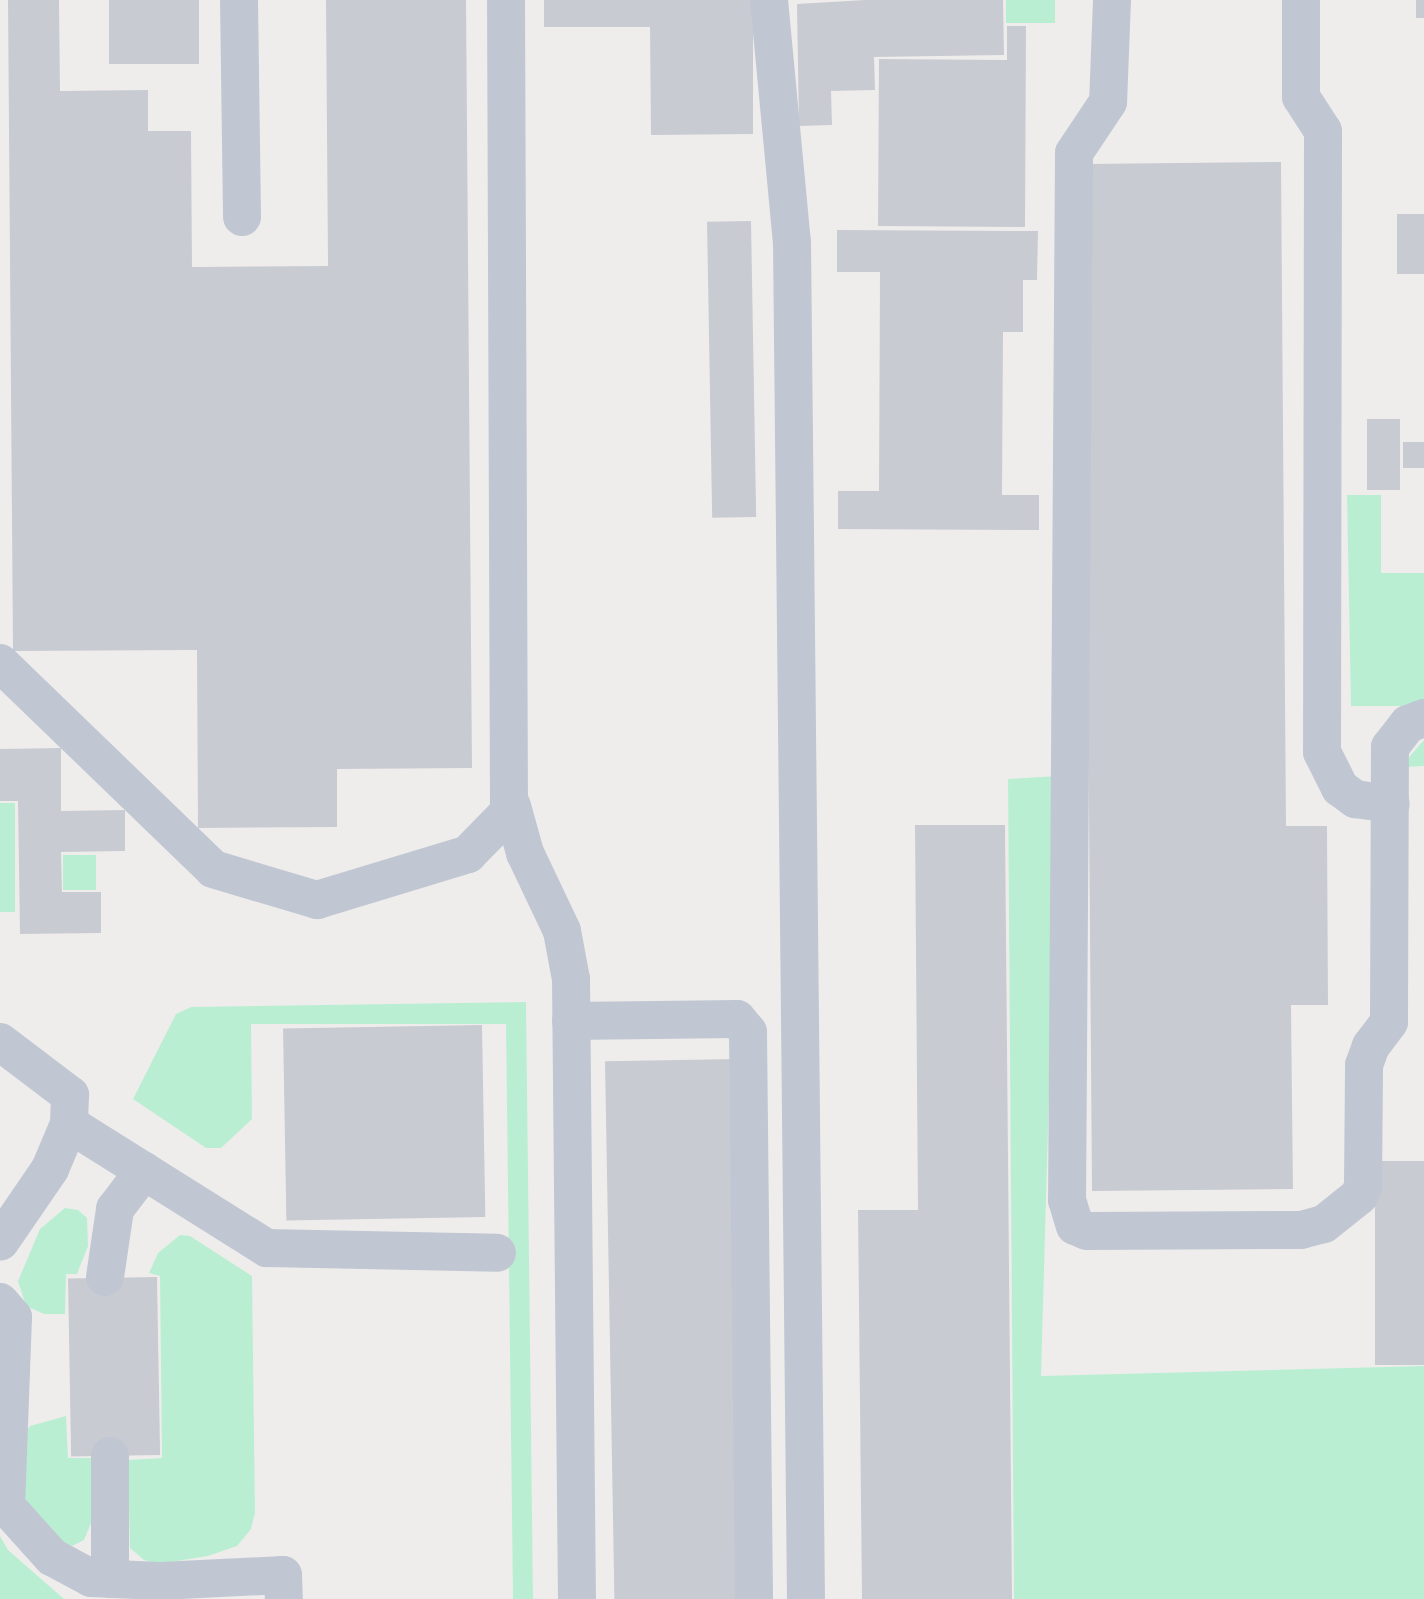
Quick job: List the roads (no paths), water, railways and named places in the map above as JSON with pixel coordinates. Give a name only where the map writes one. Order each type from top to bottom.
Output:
[{"type":"street","points":[[239,0],[242,217]]},
{"type":"street","points":[[506,0],[512,806],[525,853],[562,931],[571,979],[577,1599]]},
{"type":"street","points":[[769,0],[792,242],[806,1599]]},
{"type":"street","points":[[1112,0],[1108,102],[1074,153],[1067,1200],[1075,1226],[1087,1231],[1301,1230],[1324,1224],[1359,1196],[1363,1186],[1364,1065],[1371,1046],[1390,1022],[1390,747],[1408,724],[1424,718]]},
{"type":"street","points":[[1301,0],[1301,97],[1323,131],[1322,752],[1340,788],[1355,799],[1391,804]]},
{"type":"street","points":[[0,663],[213,869],[317,900],[468,854],[512,806]]},
{"type":"street","points":[[571,1021],[737,1019],[748,1032],[754,1599]]},
{"type":"street","points":[[0,1042],[69,1110],[144,1171],[267,1248],[497,1253]]},
{"type":"street","points":[[0,1242],[50,1169],[69,1110]]},
{"type":"street","points":[[105,1278],[115,1209],[144,1171]]},
{"type":"street","points":[[0,1302],[13,1317],[6,1506],[52,1557],[91,1578],[283,1575],[284,1599]]},
{"type":"street","points":[[110,1456],[110,1579]]}]
